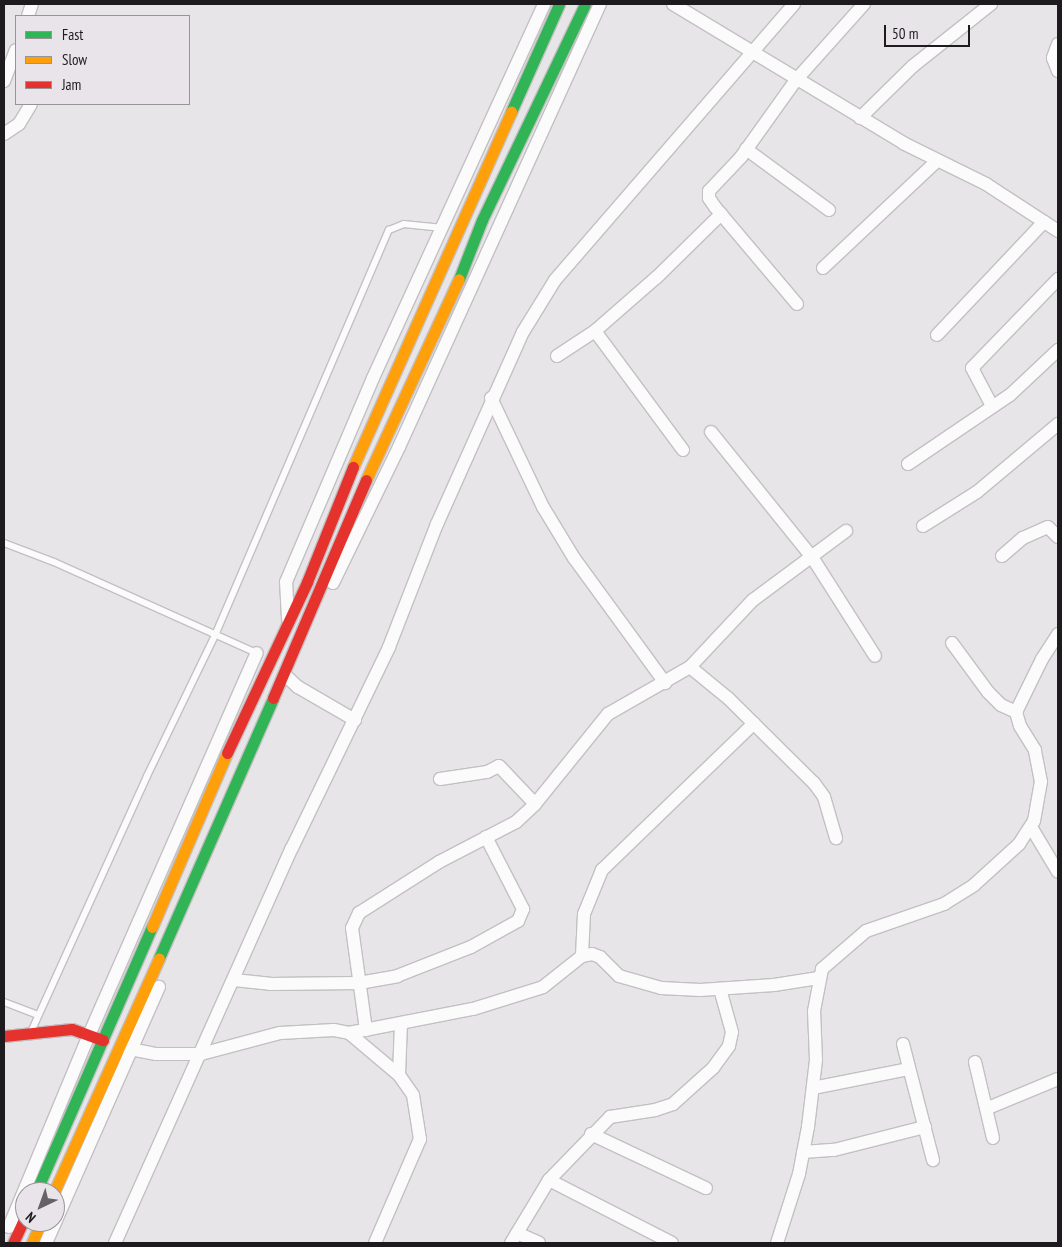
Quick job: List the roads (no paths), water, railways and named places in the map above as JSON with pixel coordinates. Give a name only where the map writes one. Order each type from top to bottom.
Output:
[{"type":"main road","points":[[40,1182],[86,1072],[103,1040],[212,786],[272,661],[323,538],[559,4]]},
{"type":"main road","points":[[288,678],[338,544],[457,284],[482,220],[585,4]]},
{"type":"main road","points":[[4,1036],[72,1029],[103,1040]]},
{"type":"main road","points":[[59,1182],[126,1048]]},
{"type":"street","points":[[288,622],[285,604],[286,582],[440,228],[544,4]]},
{"type":"street","points":[[46,1243],[126,1048],[288,678],[399,447],[600,4]]},
{"type":"street","points":[[673,4],[860,118],[937,161],[986,184],[1058,231]]},
{"type":"street","points":[[115,1243],[234,980],[389,647],[491,398],[523,332],[555,280],[794,4]]},
{"type":"street","points":[[797,304],[721,214],[709,198],[710,191],[746,149],[796,80],[864,4]]},
{"type":"street","points":[[860,118],[913,66],[991,4]]},
{"type":"street","points":[[1058,44],[1053,58],[1058,71]]},
{"type":"street","points":[[4,81],[15,53]]},
{"type":"street","points":[[4,134],[19,124],[30,105]]},
{"type":"street","points":[[746,149],[829,210]]},
{"type":"street","points":[[823,268],[937,161]]},
{"type":"street","points":[[557,356],[595,331],[657,277],[721,214]]},
{"type":"street","points":[[938,335],[1044,222]]},
{"type":"street","points":[[992,406],[972,368],[1058,279]]},
{"type":"street","points":[[595,331],[683,450]]},
{"type":"street","points":[[908,464],[1032,378],[1058,350]]},
{"type":"street","points":[[491,398],[543,507],[574,558],[665,683]]},
{"type":"street","points":[[923,526],[976,492],[1058,424]]},
{"type":"street","points":[[710,432],[812,557],[875,656]]},
{"type":"street","points":[[1002,556],[1023,538],[1048,527],[1058,537]]},
{"type":"street","points":[[366,1030],[352,928],[353,920],[359,913],[438,862],[516,822],[535,804],[608,714],[690,667],[753,600],[846,532]]},
{"type":"street","points":[[778,1243],[803,1152],[813,1088],[818,978],[826,963],[866,931],[944,904],[974,886],[1015,849],[1031,827],[1041,782],[1035,750],[1020,726],[1016,712],[1042,658],[1058,634]]},
{"type":"street","points":[[952,643],[988,692],[1001,705],[1016,712]]},
{"type":"street","points":[[4,1239],[88,1035],[257,653]]},
{"type":"street","points":[[690,667],[754,722],[820,790],[836,838]]},
{"type":"street","points":[[288,678],[354,720]]},
{"type":"street","points":[[582,956],[584,914],[602,870],[754,722]]},
{"type":"street","points":[[440,779],[487,772],[498,766],[535,804]]},
{"type":"street","points":[[1031,827],[1058,872]]},
{"type":"street","points":[[234,980],[270,984],[359,983],[397,976],[471,947],[518,920],[523,909],[486,837]]},
{"type":"street","points":[[126,1048],[156,1054],[201,1054],[280,1033],[334,1030],[348,1033],[401,1024],[473,1009],[543,988],[582,956],[600,957],[619,976],[636,983],[660,988],[720,989],[818,978]]},
{"type":"street","points":[[539,1243],[514,1238],[529,1208],[548,1180],[592,1134],[610,1117],[655,1110],[673,1104],[713,1068],[729,1046],[732,1032],[720,989]]},
{"type":"street","points":[[399,1075],[401,1024]]},
{"type":"street","points":[[348,1033],[399,1075],[414,1095],[420,1139],[375,1243]]},
{"type":"street","points":[[903,1044],[933,1160]]},
{"type":"street","points":[[975,1062],[988,1108],[992,1138]]},
{"type":"street","points":[[813,1088],[909,1069]]},
{"type":"street","points":[[988,1108],[1058,1079]]},
{"type":"street","points":[[803,1152],[834,1150],[925,1127]]},
{"type":"street","points":[[592,1134],[706,1188]]},
{"type":"street","points":[[548,1180],[672,1243]]},
{"type":"lane","points":[[30,1033],[216,634],[389,230],[404,224],[440,228]]},
{"type":"lane","points":[[4,543],[216,634],[272,661]]},
{"type":"lane","points":[[4,1002],[38,1015]]},
{"type":"lane","points":[[103,1040],[126,1048]]}]
